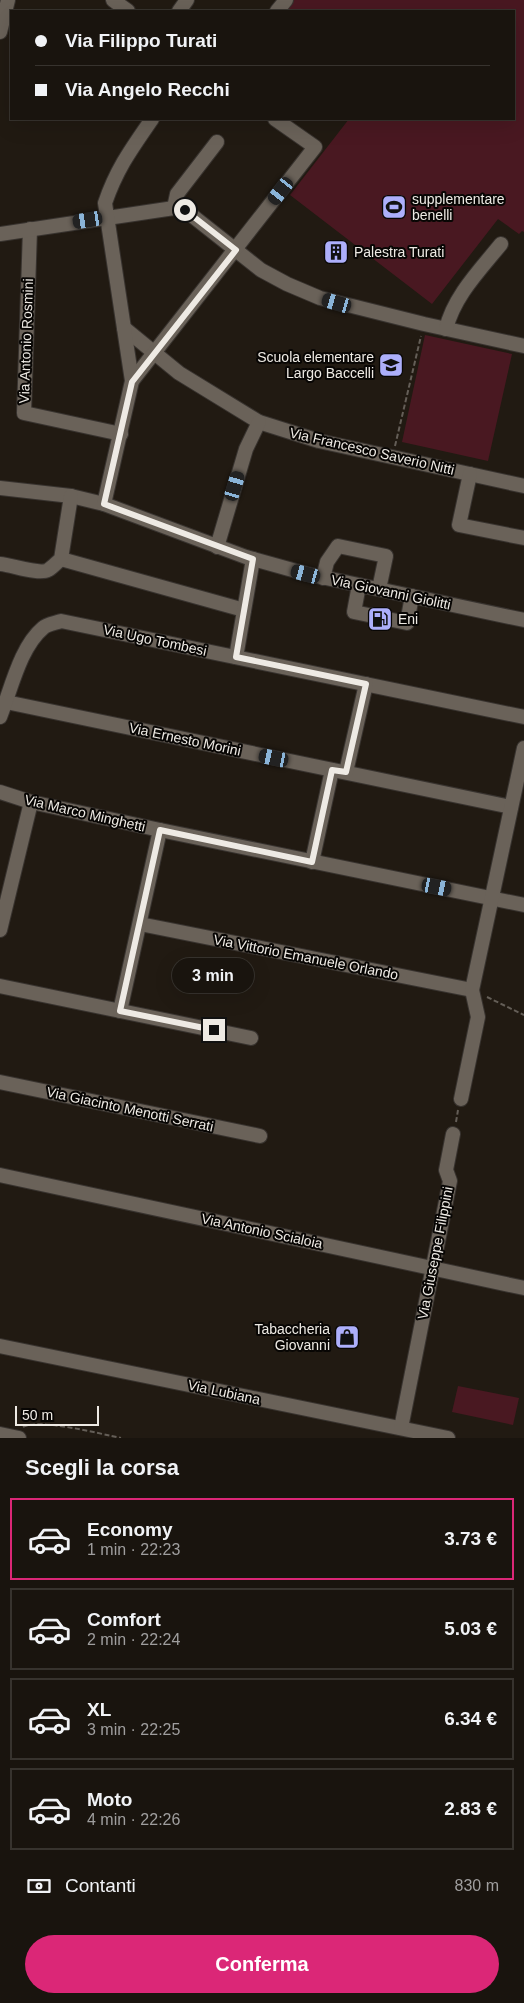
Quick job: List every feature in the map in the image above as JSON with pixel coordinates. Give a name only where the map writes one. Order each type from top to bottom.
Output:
[{"type":"street","points":[[0,32],[8,0]]},
{"type":"street","points":[[113,0],[127,10]]},
{"type":"street","points":[[104,504],[132,382],[106,203],[113,179],[125,157],[151,120]]},
{"type":"street","points":[[132,382],[315,147],[276,120]]},
{"type":"street","points":[[174,208],[177,194],[217,142]]},
{"type":"street","points":[[0,234],[174,208],[185,210],[261,270],[287,284],[320,298],[524,346]]},
{"type":"street","name":"Via Antonio Rosmini","points":[[30,230],[24,413],[120,434]]},
{"type":"street","points":[[446,329],[450,314],[462,294],[501,244]]},
{"type":"street","name":"Via Francesco Saverio Nitti","points":[[124,328],[153,353],[201,388],[259,422],[319,441],[524,486]]},
{"type":"street","points":[[217,546],[246,449],[259,422]]},
{"type":"street","points":[[470,474],[459,525],[524,538]]},
{"type":"street","name":"Via Giovanni Giolitti","points":[[0,488],[71,496],[104,504],[253,559],[323,578],[524,620]]},
{"type":"street","points":[[0,564],[40,572],[48,570],[61,559],[71,496]]},
{"type":"street","points":[[323,578],[327,562],[338,546],[386,556],[379,589]]},
{"type":"street","points":[[61,559],[244,610]]},
{"type":"street","points":[[236,657],[253,559]]},
{"type":"street","points":[[359,585],[354,612],[406,623],[412,596]]},
{"type":"street","name":"Via Ugo Tombesi","points":[[0,717],[24,653],[44,627],[61,621],[524,717]]},
{"type":"street","points":[[346,772],[366,684]]},
{"type":"street","name":"Via Ernesto Morini","points":[[6,702],[511,807]]},
{"type":"street","points":[[461,1099],[478,1017],[472,990],[524,748]]},
{"type":"street","points":[[312,862],[332,770]]},
{"type":"street","name":"Via Marco Minghetti","points":[[0,792],[31,802],[160,830],[524,905]]},
{"type":"street","points":[[0,930],[3,903],[31,802]]},
{"type":"street","points":[[120,1011],[160,830]]},
{"type":"street","name":"Via Vittorio Emanuele Orlando","points":[[140,924],[472,990]]},
{"type":"street","points":[[0,986],[251,1038]]},
{"type":"street","name":"Via Giacinto Menotti Serrati","points":[[0,1082],[260,1136]]},
{"type":"street","name":"Via Giuseppe Filippini","points":[[401,1428],[450,1181],[446,1170],[453,1134]]},
{"type":"street","name":"Via Antonio Scialoia","points":[[0,1175],[524,1288]]},
{"type":"street","name":"Via Lubiana","points":[[0,1346],[448,1438]]},
{"type":"path","points":[[392,458],[424,324]]},
{"type":"path","points":[[472,990],[524,1015]]},
{"type":"path","points":[[453,1134],[461,1099]]},
{"type":"path","points":[[10,1436],[26,1425],[34,1424],[53,1425],[119,1438]]},
{"type":"shaded area","name":"supplementare benelli","points":[[292,0],[524,0],[524,232],[522,231],[519,234],[498,219],[432,304],[290,195],[348,120],[515,120],[515,10],[285,10]]},
{"type":"shaded area","points":[[425,335],[512,354],[488,461],[402,442]]},
{"type":"shaded area","points":[[458,1386],[519,1398],[513,1425],[452,1412]]},
{"type":"place","name":"supplementare benelli","points":[[394,207]]},
{"type":"place","name":"Palestra Turati","points":[[336,252]]},
{"type":"place","name":"Scuola elementare Largo Baccelli","points":[[391,365]]},
{"type":"place","name":"Eni","points":[[380,619]]},
{"type":"place","name":"Tabaccheria Giovanni","points":[[347,1337]]},
{"type":"route","points":[[185,210],[236,250],[132,382],[104,504],[253,559],[236,657],[366,684],[346,772],[332,770],[312,862],[160,830],[120,1011],[214,1030]]}]
